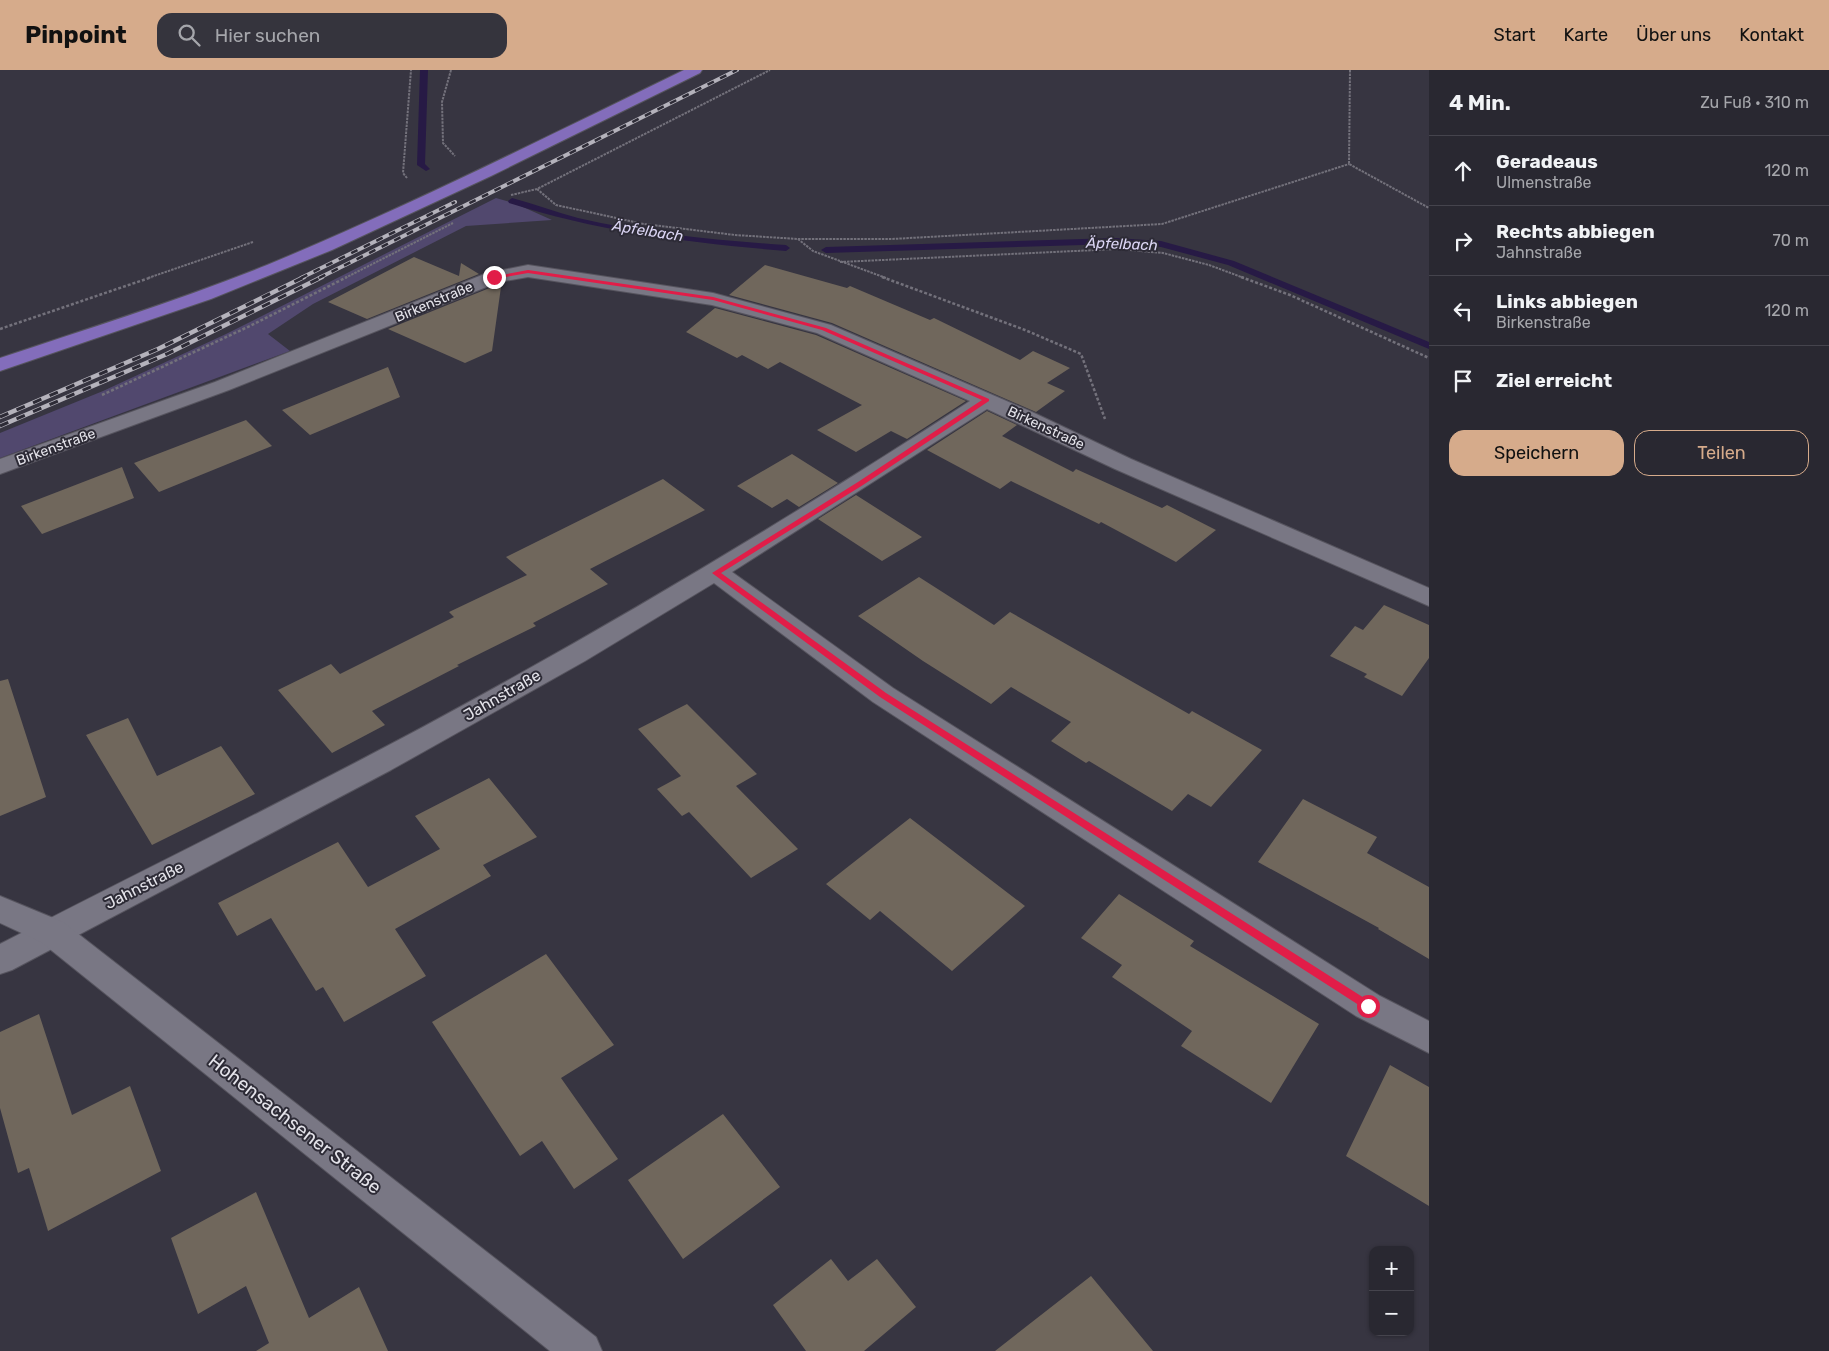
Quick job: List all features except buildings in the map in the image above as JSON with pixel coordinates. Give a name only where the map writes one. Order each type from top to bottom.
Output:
[{"type":"main road","points":[[0,365],[148,316],[272,269],[410,210],[695,70]]},
{"type":"street","name":"Birkenstraße","points":[[0,467],[240,379],[494,277],[528,271],[713,299],[824,329],[986,400],[1123,464],[1429,598]]},
{"type":"street","name":"Jahnstraße","points":[[0,960],[434,734],[716,573],[861,483],[986,400]]},
{"type":"street","points":[[716,573],[883,695],[1368,1006],[1429,1038]]},
{"type":"street","name":"Hohensachsener Straße","points":[[0,909],[52,932],[582,1351]]},
{"type":"path","points":[[409,181],[403,174],[411,70]]},
{"type":"path","points":[[451,70],[442,102],[443,143],[458,159]]},
{"type":"path","points":[[505,197],[537,189],[770,70]]},
{"type":"path","points":[[1349,164],[1350,70]]},
{"type":"path","points":[[537,189],[556,205],[644,224],[735,235],[798,239],[892,239],[1162,224],[1349,164],[1429,208]]},
{"type":"path","points":[[100,395],[250,326],[461,219]]},
{"type":"path","points":[[798,239],[813,252],[1025,330],[1081,354],[1123,464]]},
{"type":"path","points":[[0,328],[260,240]]},
{"type":"path","points":[[840,262],[1118,249],[1163,253],[1209,265],[1290,295],[1429,358]]},
{"type":"shaded area","points":[[496,198],[514,203],[552,220],[466,226],[313,304],[268,334],[290,351],[0,458],[0,433],[103,391],[226,334]]},
{"type":"waterway","name":"Äpfelbach","points":[[424,70],[421,165],[426,169]]},
{"type":"waterway","name":"Äpfelbach","points":[[512,201],[544,212],[612,228],[647,234],[786,248]]},
{"type":"waterway","name":"Äpfelbach","points":[[826,250],[1116,241],[1161,244],[1231,263],[1429,346]]},
{"type":"railway","points":[[319,278],[737,70]]},
{"type":"railway","points":[[301,278],[455,202]]},
{"type":"railway","points":[[0,417],[158,349],[304,277]]},
{"type":"railway","points":[[0,426],[167,354],[322,277]]},
{"type":"route","points":[[494,277],[528,271],[713,299],[824,329],[986,400],[861,483],[716,573],[883,695],[1368,1006]]}]
